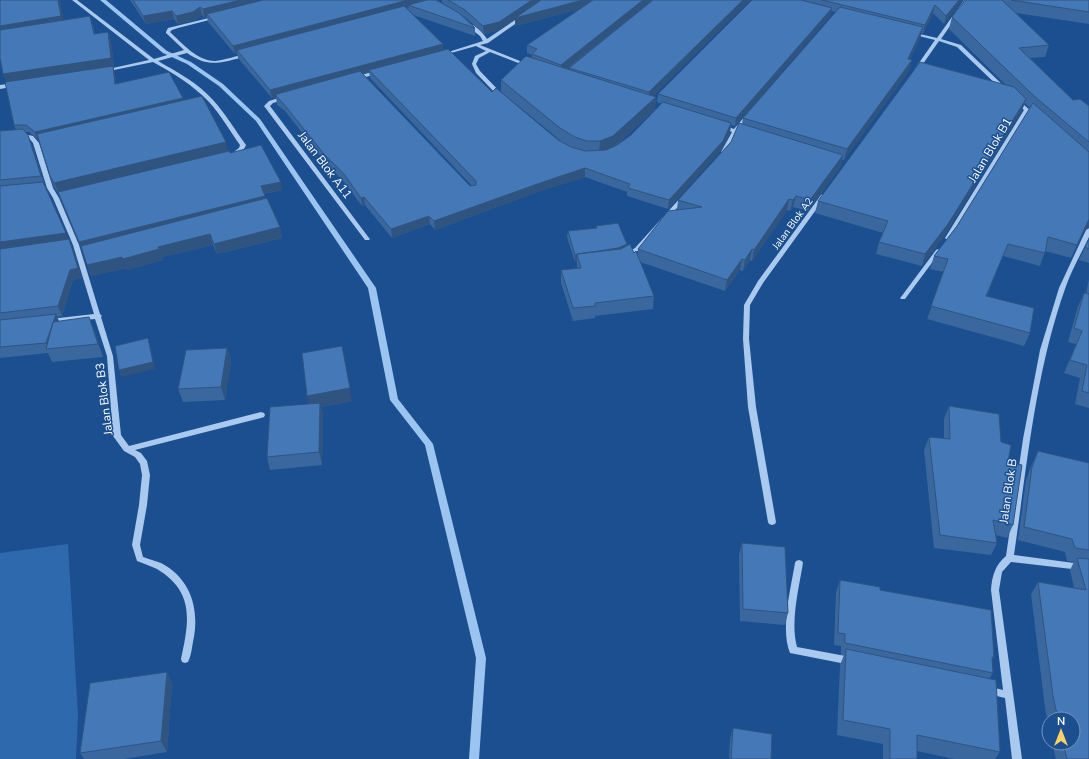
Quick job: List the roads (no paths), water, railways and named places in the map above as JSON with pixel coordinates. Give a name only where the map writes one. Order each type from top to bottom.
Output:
[{"type":"street","points":[[74,0],[154,61],[179,75],[203,93],[212,102],[242,145],[242,149],[234,155],[226,156]]},
{"type":"street","points":[[910,77],[966,0]]},
{"type":"street","points":[[438,56],[478,46],[529,13]]},
{"type":"street","points":[[220,16],[170,29],[168,32],[185,52],[205,60],[214,62],[253,53]]},
{"type":"street","points":[[461,19],[479,32],[486,42]]},
{"type":"street","points":[[94,23],[102,21]]},
{"type":"street","points":[[909,32],[959,46],[1007,91]]},
{"type":"street","points":[[478,46],[533,67]]},
{"type":"street","points":[[489,51],[477,57],[474,64],[478,72],[503,97]]},
{"type":"street","points":[[97,73],[154,61],[185,52]]},
{"type":"street","points":[[349,80],[386,70]]},
{"type":"street","points":[[363,76],[368,82]]},
{"type":"street","points":[[0,87],[22,84]]},
{"type":"street","name":"Jalan Blok A11","points":[[291,96],[268,104],[267,106],[367,239]]},
{"type":"street","name":"Jalan Blok B1","points":[[1012,96],[1038,120]]},
{"type":"street","points":[[204,103],[212,102]]},
{"type":"street","name":"Jalan Blok B1","points":[[903,298],[948,238],[1027,110]]},
{"type":"street","points":[[720,157],[726,151],[736,131],[751,113]]},
{"type":"street","points":[[713,124],[750,135]]},
{"type":"street","name":"Jalan Blok B3","points":[[12,136],[28,136],[40,142],[46,188],[60,197],[76,246],[83,254],[110,356],[117,436],[127,449],[138,455],[144,463],[146,475],[143,505],[136,545],[140,560],[163,568],[187,590],[190,605],[192,632],[185,659]]},
{"type":"street","name":"Jalan Blok A2","points":[[772,522],[752,407],[746,340],[747,305],[760,282],[828,189]]},
{"type":"street","points":[[620,258],[637,249],[688,192]]},
{"type":"street","name":"Jalan Blok B","points":[[1010,558],[1027,439],[1043,350],[1062,288],[1089,230]]},
{"type":"street","points":[[68,247],[76,246]]},
{"type":"street","points":[[46,322],[99,316]]},
{"type":"street","points":[[127,449],[261,415]]},
{"type":"street","points":[[1017,759],[995,590],[996,578],[1002,564],[1010,558],[1089,568]]},
{"type":"street","points":[[799,563],[792,611],[791,644],[794,650],[862,664]]},
{"type":"street","points":[[977,688],[1008,695]]},
{"type":"waterway","points":[[103,0],[165,52],[189,63],[221,85],[258,120],[372,288],[394,400],[429,444],[481,658],[474,759]]}]
